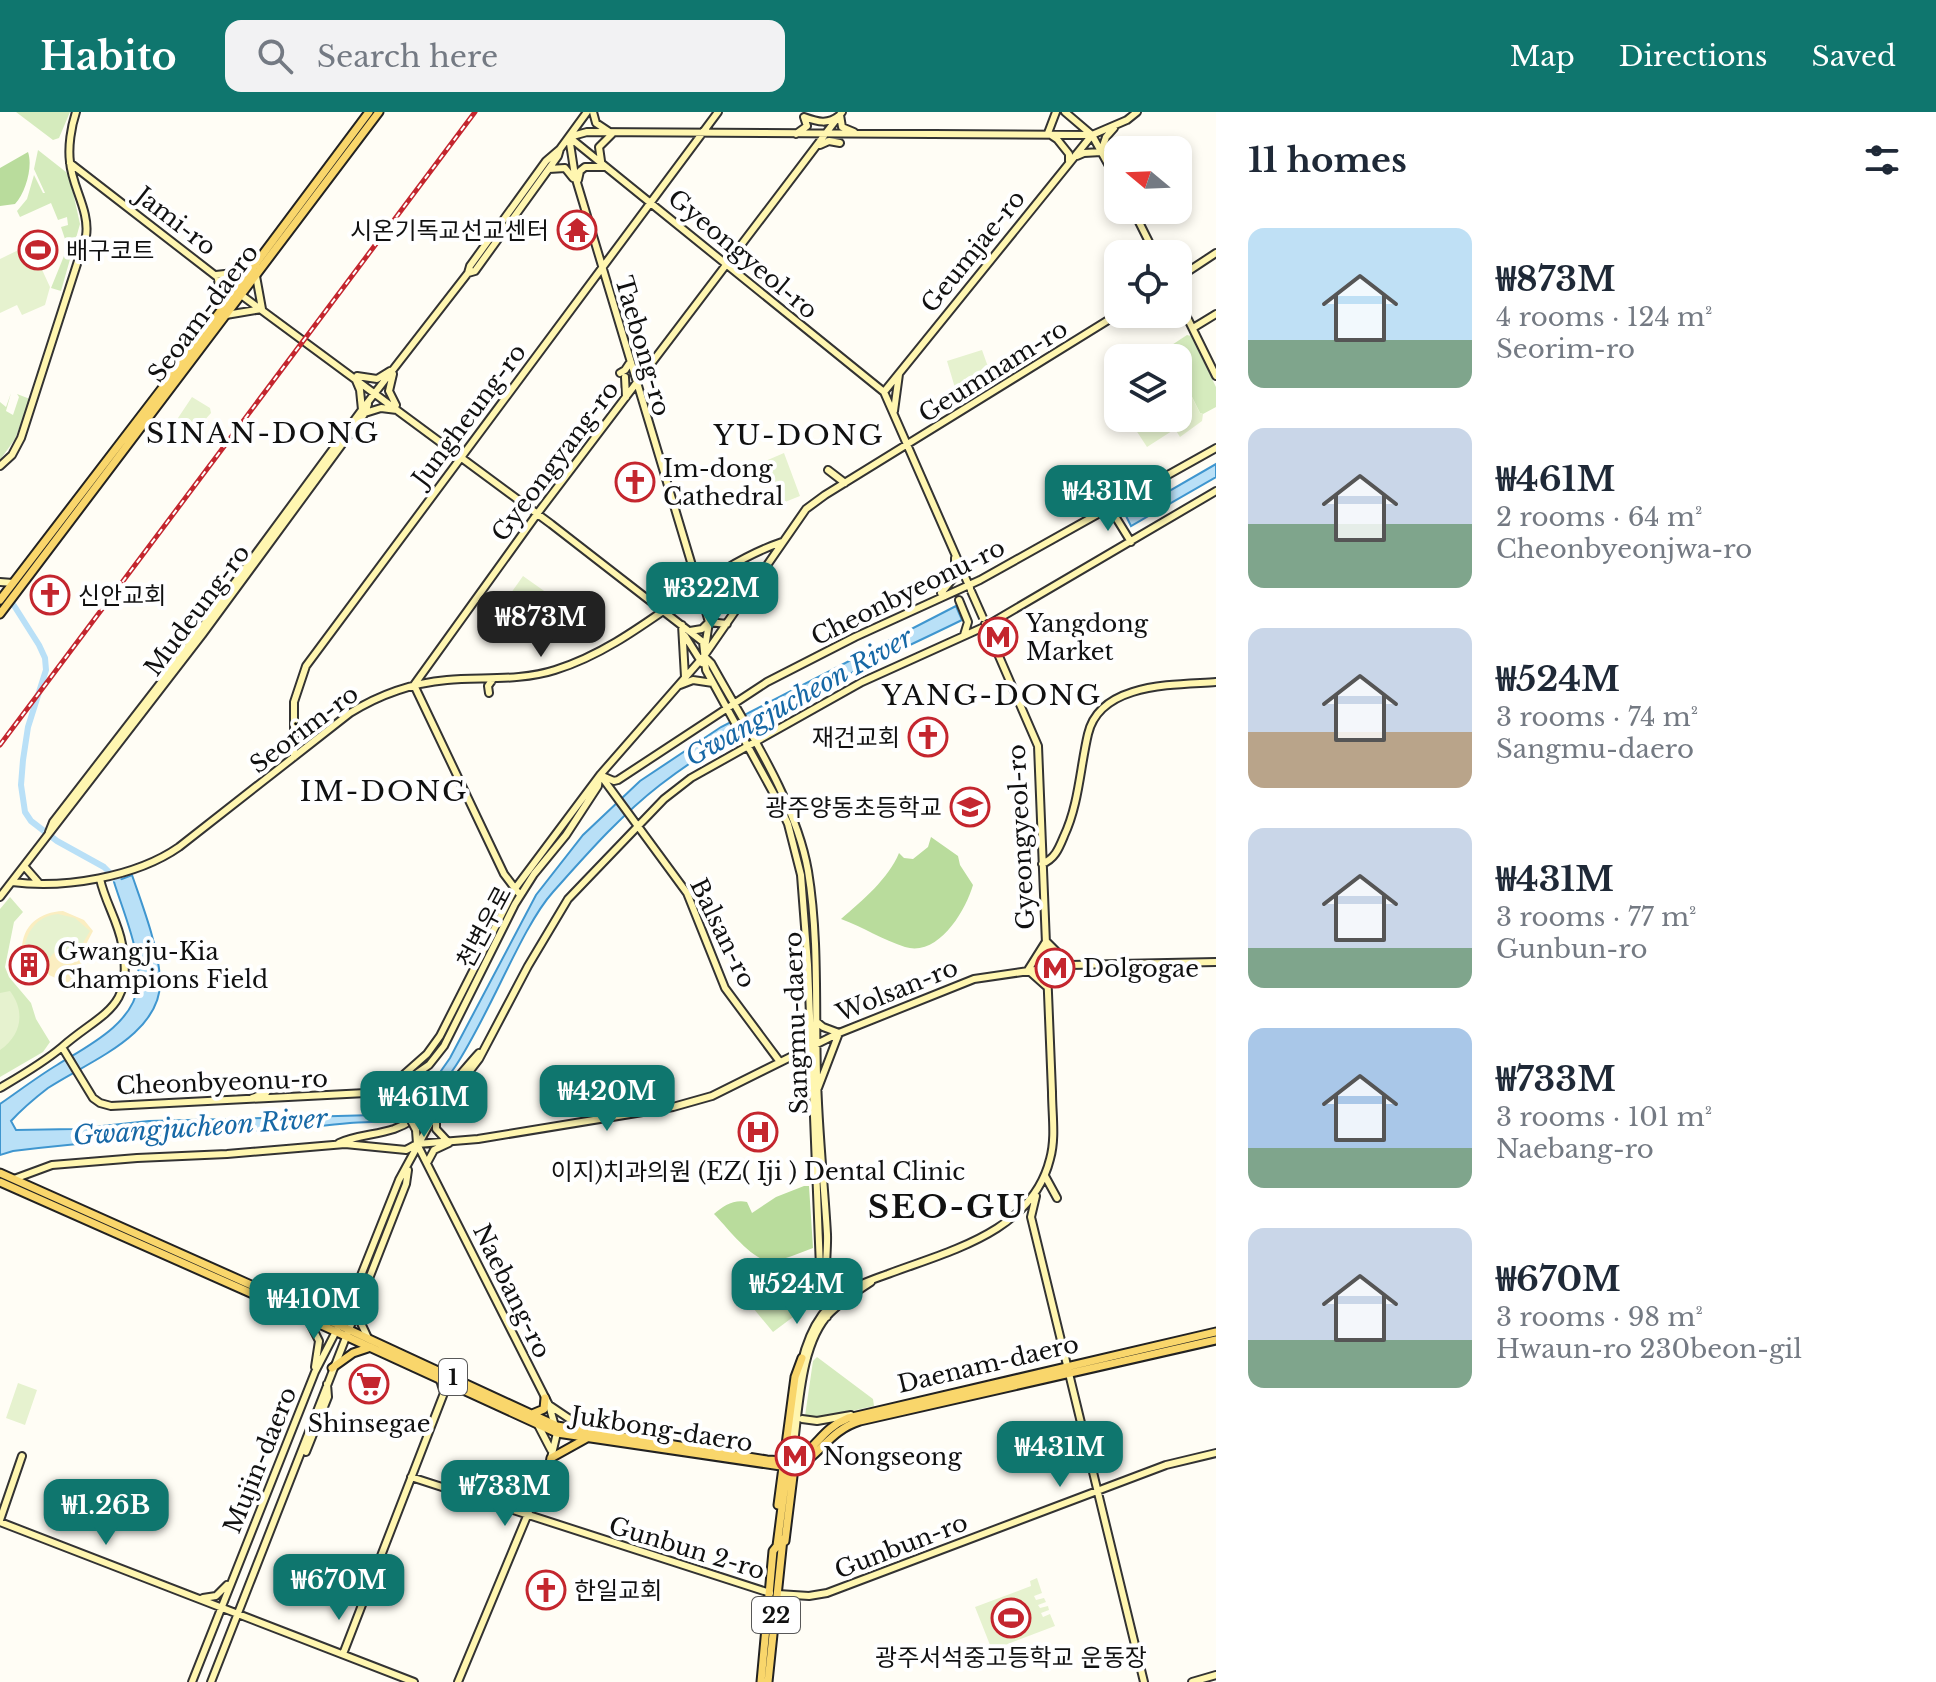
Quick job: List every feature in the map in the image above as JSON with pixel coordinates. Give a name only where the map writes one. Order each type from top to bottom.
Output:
[{"type":"main road","name":"Seoam-daero","points":[[254,273],[369,112]]},
{"type":"main road","name":"Seoam-daero","points":[[6,598],[379,112]]},
{"type":"main road","name":"Seoam-daero","points":[[6,598],[224,313]]},
{"type":"main road","name":"1","points":[[0,1173],[13,1178]]},
{"type":"main road","name":"Jukbong-daero","points":[[13,1178],[323,1318],[369,1347],[538,1424],[591,1436],[766,1462],[782,1464],[793,1457]]},
{"type":"main road","name":"Jukbong-daero","points":[[1,1182],[307,1318],[337,1328]]},
{"type":"main road","points":[[323,1318],[337,1315],[348,1308]]},
{"type":"main road","name":"Daenam-daero","points":[[793,1457],[806,1461],[845,1426],[1216,1332]]},
{"type":"main road","name":"Jukbong-daero","points":[[346,1333],[368,1338],[532,1414],[559,1430]]},
{"type":"main road","name":"Daenam-daero","points":[[793,1457],[806,1453],[837,1423],[858,1415],[1216,1340]]},
{"type":"main road","points":[[332,1368],[353,1353],[369,1347]]},
{"type":"main road","points":[[782,1464],[795,1377],[802,1358]]},
{"type":"main road","points":[[444,1393],[457,1387]]},
{"type":"main road","points":[[532,1414],[544,1409],[547,1402]]},
{"type":"main road","name":"Jukbong-daero","points":[[591,1436],[604,1434],[766,1462]]},
{"type":"main road","points":[[551,1458],[591,1436]]},
{"type":"main road","points":[[779,1488],[766,1462],[780,1452],[786,1438]]},
{"type":"main road","name":"22","points":[[761,1682],[787,1528],[793,1457]]},
{"type":"main road","name":"22","points":[[768,1682],[774,1593],[773,1551],[782,1464]]},
{"type":"main road","points":[[773,1551],[777,1546],[788,1477],[782,1547]]},
{"type":"street","points":[[0,466],[12,455],[20,441],[87,226],[70,163],[76,112]]},
{"type":"street","points":[[590,112],[596,123],[613,132]]},
{"type":"street","name":"Mudeung-ro","points":[[0,897],[468,273],[546,161],[590,112]]},
{"type":"street","name":"Jungheung-ro","points":[[294,758],[292,717],[295,694],[306,666],[718,112]]},
{"type":"street","points":[[1048,133],[1056,112]]},
{"type":"street","points":[[1065,112],[1092,135],[1104,157]]},
{"type":"street","points":[[569,137],[587,132],[1092,135],[1117,125],[1137,112]]},
{"type":"street","points":[[794,134],[807,126],[804,117],[825,122],[833,121],[841,113]]},
{"type":"street","points":[[841,113],[842,127],[857,134]]},
{"type":"street","name":"Gyeongyang-ro","points":[[414,685],[537,514],[841,113]]},
{"type":"street","points":[[1101,152],[1106,137],[1117,125]]},
{"type":"street","points":[[578,184],[580,171],[585,167],[605,165],[599,147],[613,132]]},
{"type":"street","points":[[1048,133],[1069,154],[1068,163]]},
{"type":"street","points":[[794,134],[810,140],[812,152],[826,141],[840,143]]},
{"type":"street","name":"Geumjae-ro","points":[[884,392],[1092,135]]},
{"type":"street","name":"Gyeongyeol-ro","points":[[569,137],[884,392],[1038,746],[1053,1141],[1045,1176],[1037,1194],[987,1235],[858,1283],[828,1311]]},
{"type":"street","name":"Taebong-ro","points":[[569,137],[570,157],[635,384],[709,622],[702,658]]},
{"type":"street","name":"Mudeung-ro","points":[[468,273],[475,271],[549,169],[560,149]]},
{"type":"street","points":[[1068,163],[1081,153],[1101,152]]},
{"type":"street","name":"Jami-ro","points":[[70,163],[461,456],[682,625],[686,633]]},
{"type":"street","points":[[549,169],[565,168],[578,184]]},
{"type":"street","points":[[80,197],[82,186],[92,180]]},
{"type":"street","points":[[1192,269],[1216,253]]},
{"type":"street","points":[[254,273],[262,309],[224,313],[216,275],[254,273]]},
{"type":"street","points":[[1216,314],[1193,328],[1216,376]]},
{"type":"street","name":"Geumnam-ro","points":[[600,775],[702,658],[806,509],[1104,323]]},
{"type":"street","points":[[642,405],[625,398],[622,375],[629,363],[648,367]]},
{"type":"street","points":[[353,375],[377,379],[396,367]]},
{"type":"street","points":[[396,367],[389,391],[401,411]]},
{"type":"street","points":[[894,414],[900,370]]},
{"type":"street","points":[[353,375],[365,409],[401,411]]},
{"type":"street","name":"Cheonbyeonu-ro","points":[[62,1047],[93,1098],[105,1105],[366,1093],[392,1085],[427,1054],[440,1036],[517,892],[600,775],[618,780],[729,705],[803,663],[943,595],[970,588],[1216,448]]},
{"type":"street","points":[[828,470],[845,483]]},
{"type":"street","points":[[417,1144],[489,1043],[557,914],[639,825],[681,785],[750,742],[862,682],[964,635],[1216,491]]},
{"type":"street","points":[[1110,508],[1131,542]]},
{"type":"street","name":"Seorim-ro","points":[[101,879],[172,852],[356,709],[414,685],[545,673],[582,660],[746,558],[782,542]]},
{"type":"street","points":[[932,601],[955,576],[954,551]]},
{"type":"street","points":[[694,574],[713,579]]},
{"type":"street","points":[[0,582],[6,598]]},
{"type":"street","points":[[959,600],[970,588]]},
{"type":"street","points":[[943,595],[959,600]]},
{"type":"street","points":[[959,600],[968,622],[964,635]]},
{"type":"street","points":[[686,633],[702,629],[709,622],[727,624]]},
{"type":"street","points":[[686,633],[703,642],[702,658]]},
{"type":"street","points":[[686,633],[713,683],[729,705]]},
{"type":"street","points":[[685,678],[686,633]]},
{"type":"street","points":[[702,658],[711,663],[729,705],[750,742]]},
{"type":"street","points":[[489,693],[488,684],[495,678]]},
{"type":"street","points":[[677,687],[693,680],[713,683]]},
{"type":"street","points":[[1042,864],[1054,857],[1070,823],[1088,732],[1099,713],[1117,699],[1142,689],[1216,682]]},
{"type":"street","points":[[414,685],[517,892]]},
{"type":"street","name":"Sangmu-daero","points":[[750,742],[788,824],[801,875],[828,1267],[828,1311],[809,1349],[793,1457]]},
{"type":"street","name":"Sangmu-daero","points":[[750,742],[785,800],[805,855],[813,907],[817,1022],[812,1085],[821,1293],[828,1311]]},
{"type":"street","name":"Balsan-ro","points":[[600,775],[687,893],[725,988],[780,1062]]},
{"type":"street","points":[[24,866],[38,882]]},
{"type":"street","points":[[0,1088],[53,1056],[107,1013],[119,997],[123,985],[122,943],[101,879],[12,882]]},
{"type":"street","name":"천변우로","points":[[392,1085],[429,1065],[444,1046],[517,892]]},
{"type":"street","points":[[1046,941],[1070,965],[1047,987],[1028,970],[1046,941]]},
{"type":"street","name":"Wolsan-ro","points":[[332,1145],[355,1144],[402,1151],[417,1144],[449,1143],[690,1103],[712,1096],[839,1033],[966,982],[1070,965],[1216,962]]},
{"type":"street","points":[[810,1013],[794,1055],[812,1085]]},
{"type":"street","points":[[817,1022],[839,1033],[817,1092]]},
{"type":"street","points":[[13,1178],[52,1165],[332,1145],[394,1129],[421,1114],[489,1043]]},
{"type":"street","points":[[404,1107],[413,1076]]},
{"type":"street","points":[[247,1100],[266,1093],[271,1085]]},
{"type":"street","points":[[392,1085],[412,1122],[428,1120],[437,1114]]},
{"type":"street","points":[[366,1093],[399,1099]]},
{"type":"street","points":[[427,1163],[434,1150],[449,1143],[436,1129],[437,1114]]},
{"type":"street","name":"Mujin-daero","points":[[192,1682],[315,1372],[348,1308],[399,1180],[417,1144],[412,1122]]},
{"type":"street","name":"Naebang-ro","points":[[417,1144],[559,1430]]},
{"type":"street","name":"Mujin-daero","points":[[211,1682],[406,1184],[408,1166]]},
{"type":"street","points":[[1045,1176],[1057,1198]]},
{"type":"street","points":[[1037,1194],[1031,1217],[1099,1491],[1142,1682]]},
{"type":"street","points":[[828,1267],[837,1284],[843,1287],[858,1283]]},
{"type":"street","name":"Gyeongyeol-ro","points":[[828,1311],[876,1278]]},
{"type":"street","points":[[357,1306],[368,1338]]},
{"type":"street","name":"Sangmu-daero","points":[[793,1457],[802,1358],[810,1334],[828,1311]]},
{"type":"street","points":[[307,1318],[319,1341],[315,1372]]},
{"type":"street","name":"Sangmu-daero","points":[[793,1457],[802,1419],[809,1349]]},
{"type":"street","points":[[343,1654],[444,1393],[440,1380]]},
{"type":"street","points":[[306,1452],[328,1397],[327,1381]]},
{"type":"street","points":[[306,1395],[314,1391],[319,1400]]},
{"type":"street","points":[[547,1402],[591,1436]]},
{"type":"street","points":[[802,1419],[817,1421],[858,1415]]},
{"type":"street","points":[[538,1424],[551,1447],[551,1458]]},
{"type":"street","points":[[458,1682],[551,1458],[559,1430]]},
{"type":"street","name":"Gunbun-ro","points":[[774,1593],[809,1596],[827,1593],[1166,1465],[1216,1453]]},
{"type":"street","points":[[22,1456],[0,1521],[414,1682]]},
{"type":"street","name":"Gunbun 2-ro","points":[[411,1477],[774,1593]]},
{"type":"street","points":[[251,1575],[265,1556]]},
{"type":"street","points":[[201,1599],[216,1596],[232,1579]]},
{"type":"street","points":[[204,1652],[211,1645],[216,1645],[220,1649],[220,1657]]},
{"type":"street","points":[[1192,1682],[1216,1675]]},
{"type":"green space","points":[[16,112],[70,112],[59,138],[53,140]]},
{"type":"green space","points":[[38,150],[66,172],[80,224],[61,291],[51,288],[66,251],[61,227],[68,225],[67,217],[58,220],[51,203],[20,217],[17,211],[27,199],[34,175],[45,193],[34,169]]},
{"type":"green space","points":[[28,152],[29,171],[22,193],[15,204],[0,206],[0,168]]},
{"type":"green space","points":[[39,240],[46,256],[38,261],[50,287],[45,305],[22,315],[17,305],[0,313],[0,259]]},
{"type":"green space","points":[[1187,335],[1191,336],[1216,387],[1216,407],[1200,413],[1192,397],[1192,344],[1173,344]]},
{"type":"green space","points":[[982,350],[992,378],[958,398],[947,361]]},
{"type":"green space","points":[[11,393],[6,411],[13,415],[19,397],[17,394],[30,399],[15,439],[0,460],[0,402],[6,407]]},
{"type":"green space","points":[[192,397],[210,408],[211,413],[195,431],[178,418]]},
{"type":"green space","points":[[1192,397],[1203,414],[1202,421],[1192,428]]},
{"type":"green space","points":[[1137,432],[1170,432],[1147,447]]},
{"type":"green space","points":[[784,453],[800,496],[780,504],[763,462]]},
{"type":"green space","points":[[523,576],[547,593],[564,614],[563,618],[534,637],[525,624],[501,607]]},
{"type":"green space","points":[[931,837],[958,856],[973,885],[957,919],[939,939],[917,948],[905,947],[841,919],[882,880],[899,853],[904,858],[913,859],[928,847]]},
{"type":"green space","points":[[10,897],[23,912],[14,922],[5,967],[9,977],[31,1003],[36,1019],[50,1042],[43,1052],[0,1077],[0,909]]},
{"type":"green space","points":[[58,914],[75,918],[90,931],[76,955],[68,950],[59,950],[48,963],[24,948],[35,925],[45,917]]},
{"type":"green space","points":[[10,991],[18,1007],[19,1023],[13,1038],[0,1050],[0,993]]},
{"type":"green space","points":[[809,1186],[813,1248],[787,1258],[771,1261],[756,1256],[714,1214],[738,1201],[747,1202],[752,1213],[776,1197]]},
{"type":"green space","points":[[756,1283],[809,1297],[805,1308],[773,1332],[749,1303]]},
{"type":"green space","points":[[817,1357],[873,1399],[874,1406],[821,1418],[805,1416],[813,1361]]},
{"type":"green space","points":[[18,1383],[37,1390],[25,1425],[6,1418]]},
{"type":"green space","name":"광주서석중고등학교 운동장","points":[[1037,1578],[1042,1593],[1034,1596],[1036,1600],[1044,1598],[1046,1602],[1038,1605],[1040,1608],[1048,1606],[1049,1610],[1041,1613],[1043,1617],[1050,1614],[1055,1626],[992,1650],[975,1607],[1031,1586],[1030,1581]]},
{"type":"sand","points":[[63,911],[84,920],[93,931],[81,954],[79,971],[66,983],[49,975],[44,964],[22,950],[25,934],[34,922],[47,914]]},
{"type":"water","points":[[1216,464],[1216,477],[1131,526],[1126,516]]},
{"type":"water","name":"Gwangjucheon River","points":[[956,606],[962,620],[769,715],[695,760],[631,809],[553,892],[519,945],[467,1048],[426,1102],[404,1116],[377,1121],[76,1144],[0,1155],[0,1104],[107,1033],[135,999],[137,960],[114,882],[132,875],[156,951],[160,977],[158,997],[150,1015],[137,1030],[102,1056],[48,1088],[24,1108],[11,1121],[16,1130],[74,1129],[149,1121],[375,1115],[403,1111],[429,1088],[450,1058],[536,895],[583,835],[640,781],[721,727]]},
{"type":"waterway","points":[[13,604],[39,645],[46,670],[28,727],[23,760],[21,785],[25,812],[31,821],[57,841],[104,867],[123,886]]},
{"type":"railway","points":[[0,745],[475,112]]},
{"type":"place","name":"시온기독교선교센터","points":[[577,230]]},
{"type":"place","name":"배구코트","points":[[38,250]]},
{"type":"place","name":"Im-dong Cathedral","points":[[635,482]]},
{"type":"place","name":"신안교회","points":[[50,595]]},
{"type":"place","name":"Yangdong Market","points":[[998,637]]},
{"type":"place","name":"재건교회","points":[[928,737]]},
{"type":"place","name":"광주양동초등학교","points":[[970,807]]},
{"type":"place","name":"Gwangju-Kia Champions Field","points":[[29,965]]},
{"type":"place","name":"Dolgogae","points":[[1055,968]]},
{"type":"place","name":"이지)치과의원 (EZ( Iji ) Dental Clinic","points":[[758,1132]]},
{"type":"place","name":"Shinsegae","points":[[369,1384]]},
{"type":"place","name":"Nongseong","points":[[795,1456]]},
{"type":"place","name":"한일교회","points":[[546,1590]]},
{"type":"place","name":"광주서석중고등학교 운동장","points":[[1011,1618]]},
{"type":"district","name":"SINAN-DONG","points":[[263,433]]},
{"type":"district","name":"YU-DONG","points":[[799,435]]},
{"type":"district","name":"YANG-DONG","points":[[992,695]]},
{"type":"district","name":"IM-DONG","points":[[384,791]]},
{"type":"district","name":"SEO-GU","points":[[947,1207]]}]
